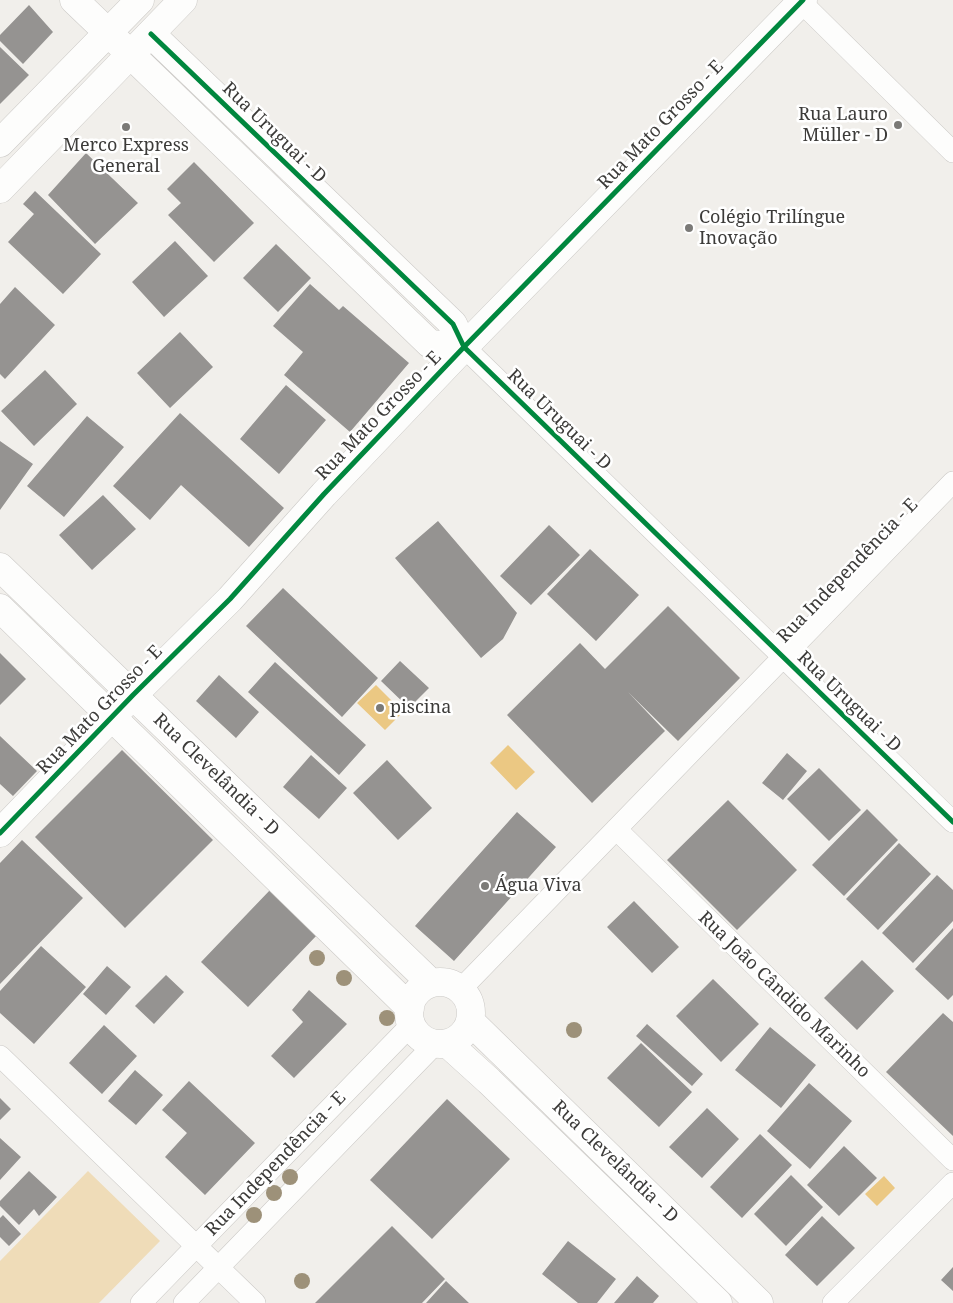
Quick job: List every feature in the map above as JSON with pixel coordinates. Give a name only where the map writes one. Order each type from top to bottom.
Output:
[{"type":"street","points":[[74,0],[430,344],[464,347]]},
{"type":"street","points":[[0,189],[183,0]]},
{"type":"street","points":[[799,1],[953,152]]},
{"type":"street","name":"Rua Mato Grosso - E","points":[[0,834],[133,695],[230,599],[324,494],[799,1]]},
{"type":"street","points":[[0,143],[108,33],[128,4]]},
{"type":"street","name":"Rua Uruguai - D","points":[[128,4],[150,34],[453,324],[464,347],[953,822]]},
{"type":"street","points":[[292,210],[311,188]]},
{"type":"street","name":"Rua Independência - E","points":[[460,990],[953,482]]},
{"type":"street","name":"Rua Clevelândia - D","points":[[0,567],[431,983]]},
{"type":"street","name":"Rua Clevelândia - D","points":[[0,608],[296,897],[411,1016]]},
{"type":"street","name":"Rua João Cândido Marinho","points":[[616,830],[953,1160]]},
{"type":"street","points":[[296,897],[318,874]]},
{"type":"street","points":[[442,982],[447,982],[460,990],[469,1001],[471,1008],[470,1021],[462,1036],[441,1043],[430,1042],[419,1035],[411,1016],[417,993],[431,983],[442,982]]},
{"type":"street","name":"Rua Independência - E","points":[[141,1303],[287,1152],[411,1016]]},
{"type":"street","name":"Rua Clevelândia - D","points":[[470,1021],[760,1303]]},
{"type":"street","name":"Rua Independência - E","points":[[184,1303],[441,1043]]},
{"type":"street","name":"Rua Clevelândia - D","points":[[441,1043],[489,1081],[718,1303]]},
{"type":"street","points":[[0,1056],[255,1303]]},
{"type":"street","points":[[287,1152],[310,1174]]},
{"type":"street","points":[[833,1303],[953,1183]]},
{"type":"shaded area","name":"piscina","points":[[376,685],[403,712],[385,730],[357,703]]},
{"type":"shaded area","points":[[508,745],[535,772],[516,790],[490,763]]},
{"type":"shaded area","points":[[88,1171],[160,1241],[99,1303],[0,1303],[0,1261]]},
{"type":"shaded area","points":[[884,1176],[895,1188],[877,1206],[865,1194]]},
{"type":"building","points":[[29,5],[53,32],[23,64],[0,41],[0,35]]},
{"type":"building","points":[[0,47],[29,75],[0,104]]},
{"type":"building","points":[[86,153],[138,203],[95,244],[48,195]]},
{"type":"building","points":[[194,162],[254,223],[214,262],[168,215],[181,203],[167,189]]},
{"type":"building","points":[[35,191],[101,254],[63,294],[8,242],[34,214],[23,204]]},
{"type":"building","points":[[175,241],[208,276],[164,317],[132,282]]},
{"type":"building","points":[[276,244],[311,278],[278,312],[243,278]]},
{"type":"building","points":[[310,284],[339,310],[343,306],[409,363],[350,432],[284,375],[303,352],[273,326]]},
{"type":"building","points":[[15,287],[55,325],[5,379],[0,374],[0,304]]},
{"type":"building","points":[[180,332],[213,367],[170,408],[137,373]]},
{"type":"building","points":[[45,370],[77,404],[34,446],[1,411]]},
{"type":"building","points":[[286,385],[326,420],[279,474],[240,439]]},
{"type":"building","points":[[180,413],[284,508],[249,547],[181,485],[150,520],[113,486]]},
{"type":"building","points":[[87,416],[124,447],[64,517],[27,486]]},
{"type":"building","points":[[0,441],[33,464],[0,510]]},
{"type":"building","points":[[103,495],[136,529],[92,570],[59,535]]},
{"type":"building","points":[[438,521],[517,613],[503,639],[481,658],[395,558]]},
{"type":"building","points":[[549,525],[580,555],[531,605],[500,576]]},
{"type":"building","points":[[590,549],[639,595],[596,641],[547,594]]},
{"type":"building","points":[[283,588],[378,678],[342,717],[246,626]]},
{"type":"building","points":[[668,606],[740,678],[678,741],[628,692],[665,731],[592,803],[507,715],[580,643],[605,669]]},
{"type":"building","points":[[0,653],[26,679],[0,705]]},
{"type":"building","points":[[400,661],[429,688],[409,708],[381,681]]},
{"type":"building","points":[[275,662],[366,745],[339,775],[248,692]]},
{"type":"building","points":[[219,675],[259,712],[236,738],[196,701]]},
{"type":"building","points":[[0,736],[37,771],[13,796],[0,784]]},
{"type":"building","points":[[122,750],[213,840],[125,928],[35,837]]},
{"type":"building","points":[[787,753],[807,771],[783,800],[762,783]]},
{"type":"building","points":[[311,755],[347,788],[319,819],[283,787]]},
{"type":"building","points":[[387,760],[432,808],[398,840],[353,793]]},
{"type":"building","points":[[819,768],[861,810],[829,841],[787,799]]},
{"type":"building","points":[[728,800],[797,870],[737,930],[667,860]]},
{"type":"building","points":[[867,809],[898,840],[844,896],[812,865]]},
{"type":"building","name":"Água Viva","points":[[517,812],[556,847],[454,961],[415,926]]},
{"type":"building","points":[[22,840],[83,898],[0,984],[0,863]]},
{"type":"building","points":[[899,843],[931,874],[878,930],[846,899]]},
{"type":"building","points":[[937,875],[953,890],[953,921],[913,963],[882,933]]},
{"type":"building","points":[[271,889],[318,934],[248,1007],[201,962]]},
{"type":"building","points":[[634,901],[679,947],[652,973],[607,927]]},
{"type":"building","points":[[953,928],[953,995],[948,1000],[915,969]]},
{"type":"building","points":[[41,946],[86,987],[34,1044],[0,1013],[0,991]]},
{"type":"building","points":[[862,960],[894,991],[857,1030],[824,998]]},
{"type":"building","points":[[107,966],[131,987],[106,1015],[83,994]]},
{"type":"building","points":[[166,975],[184,992],[154,1024],[135,1006]]},
{"type":"building","points":[[713,979],[759,1024],[721,1062],[676,1016]]},
{"type":"building","points":[[309,990],[347,1024],[294,1078],[271,1056],[303,1022],[292,1010]]},
{"type":"building","points":[[943,1013],[953,1022],[953,1136],[886,1072]]},
{"type":"building","points":[[647,1024],[703,1074],[692,1086],[636,1036]]},
{"type":"building","points":[[104,1025],[137,1056],[102,1094],[69,1063]]},
{"type":"building","points":[[770,1027],[816,1065],[781,1108],[735,1070]]},
{"type":"building","points":[[641,1043],[692,1092],[659,1127],[607,1078]]},
{"type":"building","points":[[135,1070],[163,1095],[136,1125],[108,1101]]},
{"type":"building","points":[[189,1081],[255,1143],[205,1195],[165,1157],[187,1133],[162,1110]]},
{"type":"building","points":[[809,1083],[852,1121],[810,1169],[767,1131]]},
{"type":"building","points":[[0,1098],[11,1109],[0,1120]]},
{"type":"building","points":[[447,1099],[510,1159],[432,1239],[370,1180]]},
{"type":"building","points":[[707,1108],[739,1139],[702,1178],[669,1147]]},
{"type":"building","points":[[760,1134],[792,1165],[742,1218],[710,1187]]},
{"type":"building","points":[[0,1138],[21,1157],[0,1180]]},
{"type":"building","points":[[844,1146],[877,1178],[839,1216],[807,1185]]},
{"type":"building","points":[[29,1171],[57,1197],[39,1216],[34,1209],[19,1225],[0,1206],[0,1201]]},
{"type":"building","points":[[791,1175],[823,1207],[786,1246],[754,1214]]},
{"type":"building","points":[[3,1215],[21,1234],[9,1246],[0,1237],[0,1218]]},
{"type":"building","points":[[822,1216],[855,1248],[817,1286],[785,1255]]},
{"type":"building","points":[[392,1226],[445,1279],[422,1303],[315,1303]]},
{"type":"building","points":[[568,1241],[616,1279],[597,1303],[578,1303],[542,1274]]},
{"type":"building","points":[[953,1267],[953,1291],[941,1280]]},
{"type":"building","points":[[637,1276],[659,1296],[653,1303],[614,1303]]},
{"type":"building","points":[[446,1281],[469,1303],[426,1303]]},
{"type":"cycle path","points":[[0,833],[133,695],[230,599],[324,494],[464,347],[803,0]]},
{"type":"cycle path","points":[[151,34],[453,324],[464,347],[953,822]]},
{"type":"place","name":"Rua Lauro Müller - D","points":[[898,125]]},
{"type":"place","name":"Merco Express General","points":[[126,127]]},
{"type":"place","name":"Colégio Trilíngue Inovação","points":[[689,228]]},
{"type":"place","name":"piscina","points":[[380,708]]},
{"type":"place","name":"Água Viva","points":[[485,886]]}]
